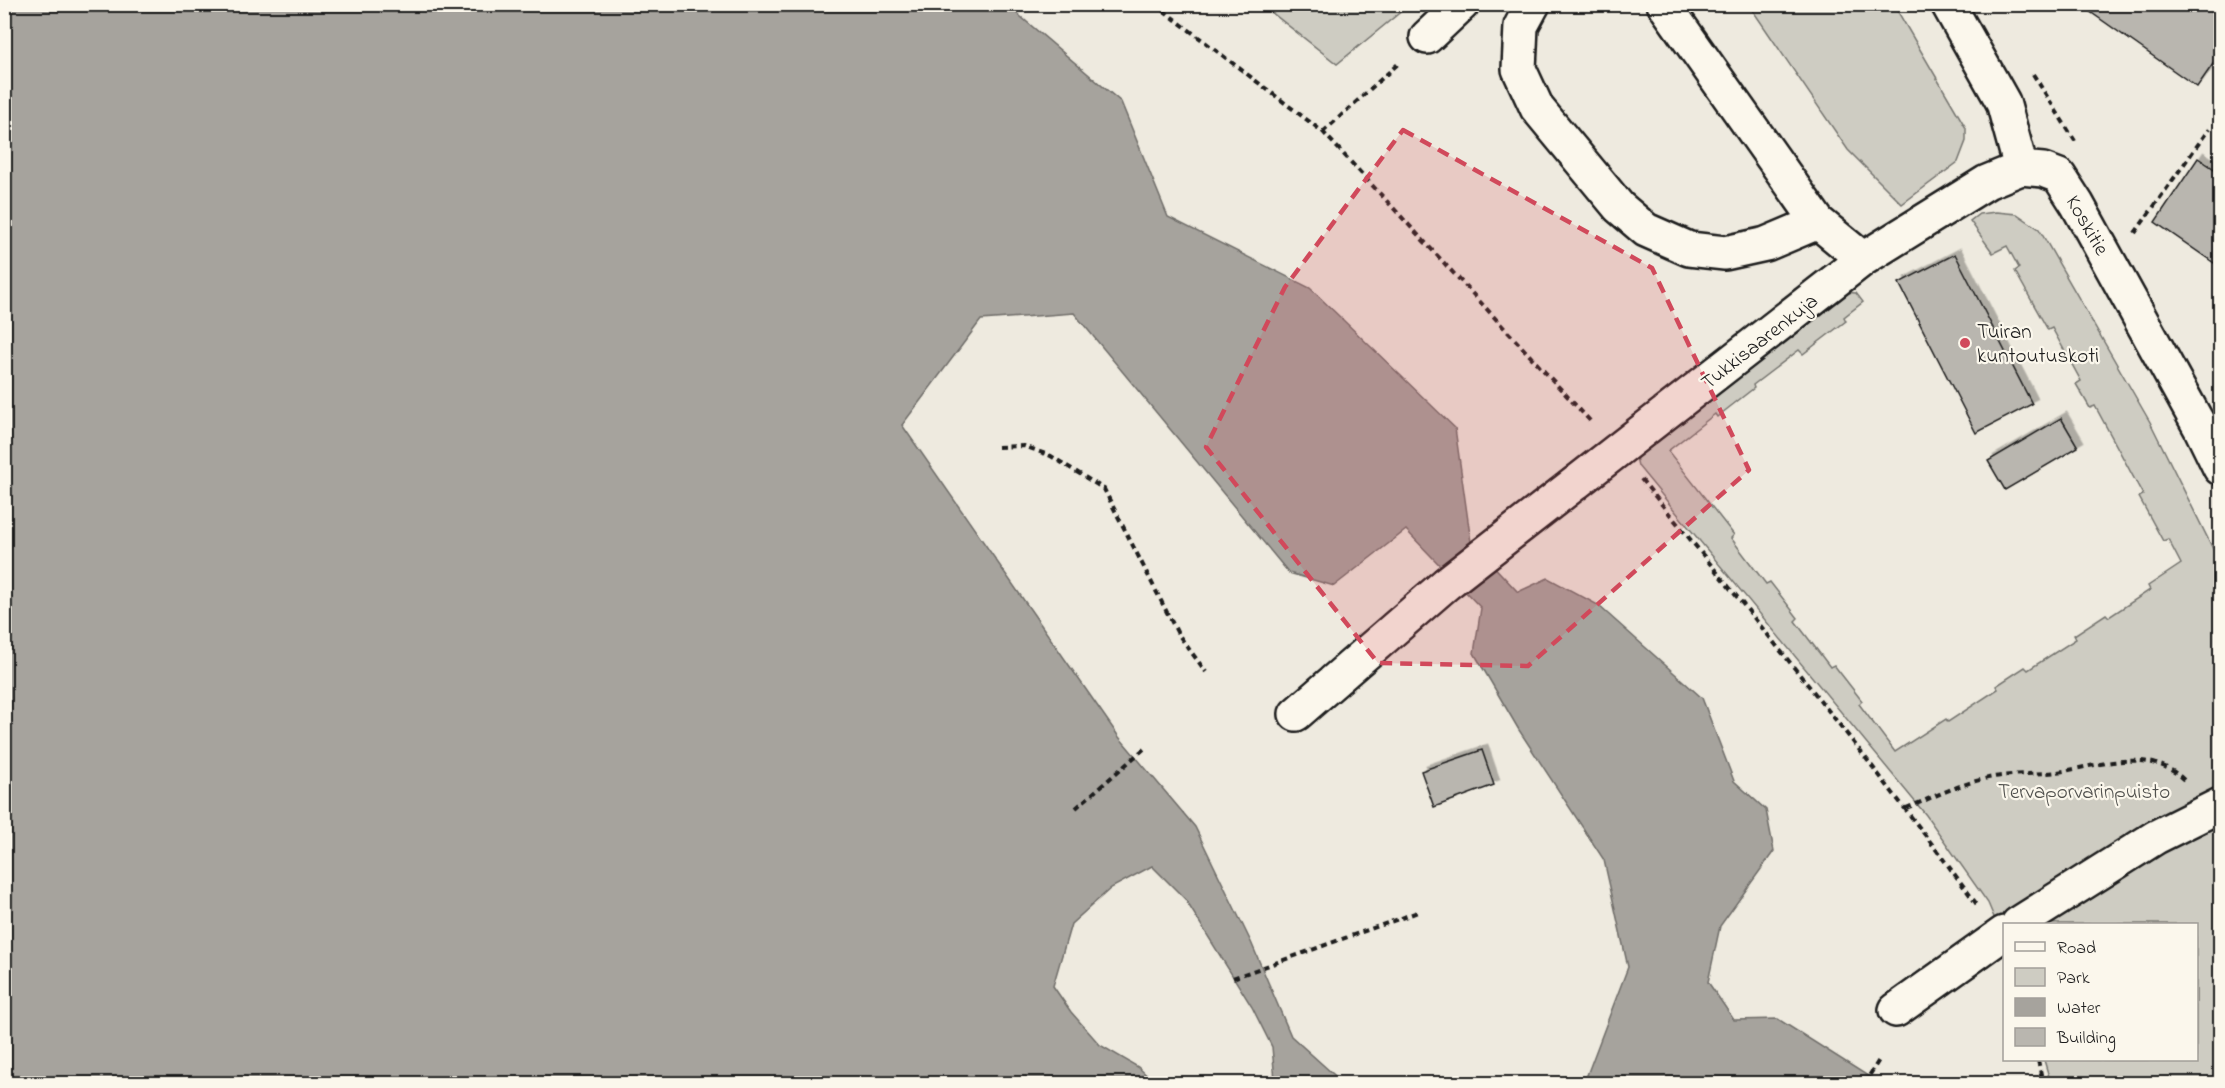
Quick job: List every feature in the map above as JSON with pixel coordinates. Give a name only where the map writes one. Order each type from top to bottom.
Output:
[{"type":"street","points":[[1427,37],[1462,4]]},
{"type":"street","points":[[1533,4],[1521,26],[1519,69],[1537,108],[1619,207],[1646,230],[1689,249],[1725,253],[1766,244],[1818,222]]},
{"type":"street","points":[[1664,4],[1818,222],[1863,259]]},
{"type":"street","points":[[1948,4],[2003,102],[2021,168]]},
{"type":"street","name":"Tukkisaarenkuja","points":[[1296,714],[1446,584],[1863,259],[1987,182],[2021,168]]},
{"type":"street","name":"Koskitie","points":[[2021,168],[2043,170],[2059,176],[2078,204],[2200,427],[2220,468]]},
{"type":"street","points":[[2020,923],[2156,837],[2217,807]]},
{"type":"street","points":[[1896,1010],[2003,934]]},
{"type":"path","points":[[1323,132],[1427,37]]},
{"type":"path","points":[[2028,65],[2078,146]]},
{"type":"path","points":[[2132,238],[2209,129]]},
{"type":"path","points":[[998,447],[1024,446],[1051,456],[1104,489],[1178,634],[1206,672]]},
{"type":"path","points":[[1076,808],[1144,748]]},
{"type":"path","points":[[1906,808],[1986,778],[2057,772],[2125,760],[2165,767],[2178,774],[2217,807]]},
{"type":"path","points":[[1233,978],[1418,912]]},
{"type":"path","points":[[1864,1083],[1879,1060]]},
{"type":"path","points":[[2038,1061],[2043,1083]]},
{"type":"highlighted area","points":[[1403,130],[1652,268],[1749,470],[1528,666],[1378,663],[1206,447],[1285,287]]},
{"type":"green space","points":[[1262,5],[1409,5],[1337,64]]},
{"type":"green space","points":[[1749,5],[1894,5],[1966,128],[1966,141],[1958,162],[1902,204],[1848,150]]},
{"type":"green space","name":"Tervaporvarinpuisto","points":[[1996,212],[2017,214],[2039,229],[2150,422],[2220,563],[2220,1083],[2054,1084],[2050,1080],[2044,1061],[2198,1061],[2198,923],[2003,923],[2003,939],[1988,903],[1926,815],[1638,466],[1637,449],[1843,292],[1856,293],[1863,302],[1844,317],[1846,321],[1803,354],[1799,350],[1753,385],[1754,388],[1717,417],[1715,414],[1668,451],[1734,535],[1731,538],[1766,584],[1770,582],[1798,618],[1795,621],[1830,667],[1834,665],[1862,701],[1859,704],[1895,752],[1946,719],[1948,722],[1998,689],[1996,686],[2025,667],[2028,670],[2076,639],[2074,635],[2106,614],[2109,617],[2150,590],[2148,586],[2181,564],[2168,539],[2163,541],[2139,497],[2143,495],[2095,406],[2090,408],[2076,384],[2081,381],[2052,328],[2048,330],[2015,271],[2019,268],[2007,246],[1993,253],[1970,221],[1979,214]]},
{"type":"water","points":[[5,4],[1007,5],[1121,102],[1168,217],[1310,288],[1455,428],[1471,542],[1518,592],[1548,578],[1598,605],[1702,698],[1734,781],[1766,810],[1774,851],[1720,926],[1708,982],[1734,1020],[1778,1019],[1879,1083],[1584,1083],[1628,967],[1604,860],[1519,730],[1474,653],[1481,608],[1406,530],[1334,586],[1289,573],[1074,313],[981,320],[902,425],[1119,737],[1195,827],[1251,942],[1291,1036],[1343,1083],[1269,1083],[1275,1080],[1272,1047],[1252,1007],[1185,899],[1152,866],[1111,888],[1071,924],[1053,986],[1071,1012],[1100,1045],[1138,1067],[1155,1083],[5,1084]]},
{"type":"building","points":[[2079,4],[2201,4],[2220,18],[2220,54],[2197,87]]},
{"type":"building","points":[[2198,158],[2220,173],[2220,267],[2155,222]]},
{"type":"building","name":"Tuiran kuntoutuskoti","points":[[1955,254],[2032,404],[1976,433],[1899,283]]},
{"type":"building","points":[[2061,418],[2078,447],[2005,490],[1988,461]]},
{"type":"building","points":[[1482,750],[1494,785],[1434,807],[1421,771]]},
{"type":"place","name":"Tuiran kuntoutuskoti","points":[[1965,343]]}]
